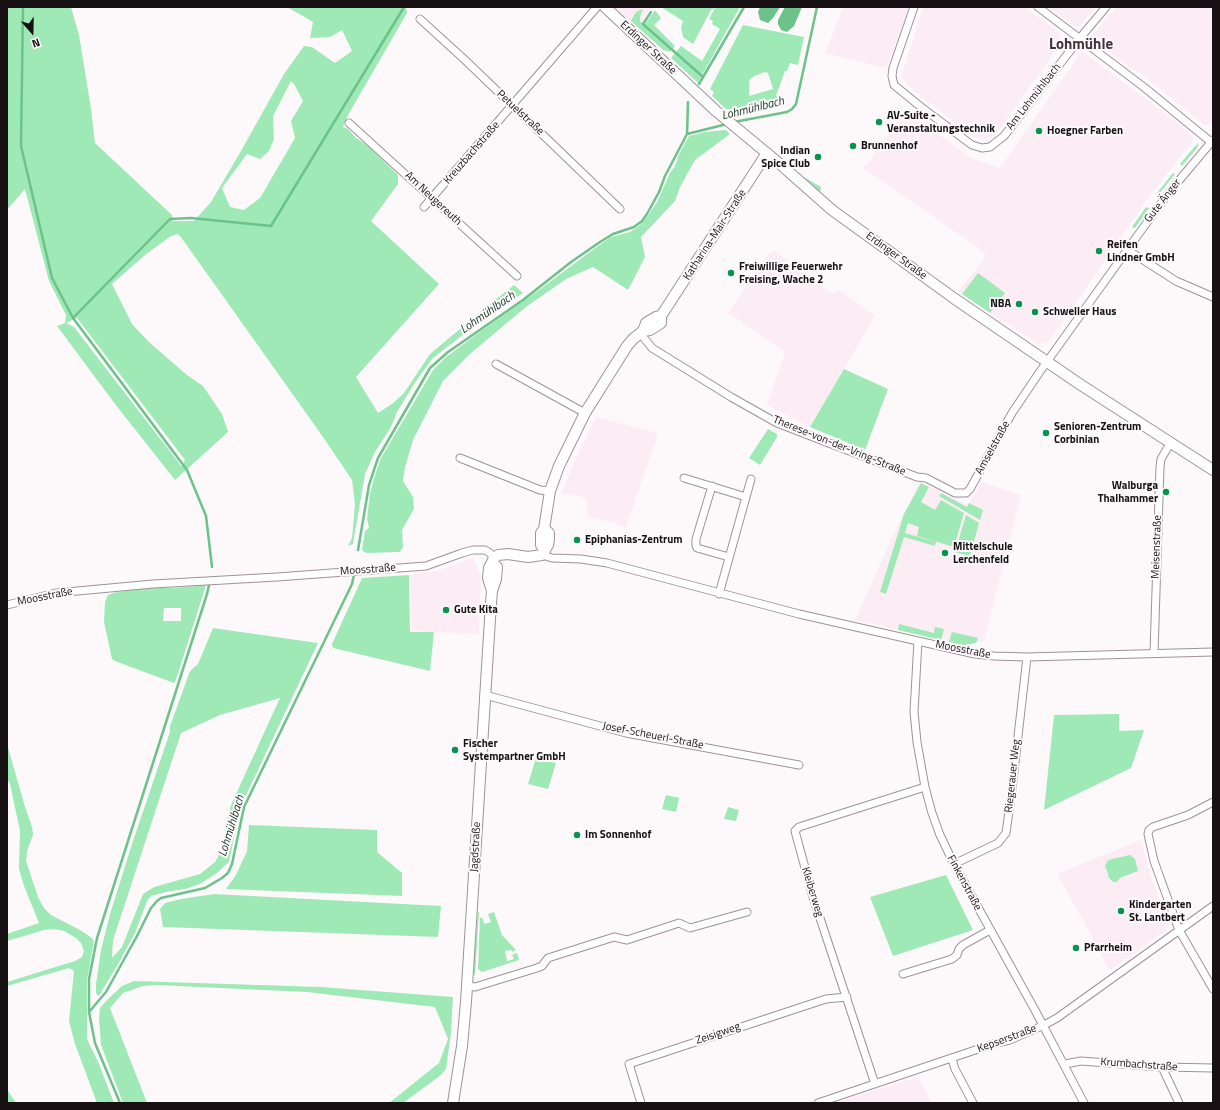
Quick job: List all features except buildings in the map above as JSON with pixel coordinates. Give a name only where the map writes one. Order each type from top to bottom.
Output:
[{"type":"street","name":"Kreuzbachstraße","points":[[424,207],[597,7]]},
{"type":"street","name":"Erdinger Straße","points":[[605,7],[733,126],[768,153],[832,210],[955,299],[1047,362],[1213,470]]},
{"type":"street","name":"Am Lohmühlbach","points":[[914,7],[893,68],[892,76],[894,85],[972,145],[982,148],[990,147],[1004,136],[1106,7]]},
{"type":"street","points":[[1038,7],[1212,141]]},
{"type":"street","name":"Petuelstraße","points":[[420,19],[465,60],[620,209]]},
{"type":"street","name":"Am Neugereuth","points":[[349,123],[517,276]]},
{"type":"street","name":"Gute Änger","points":[[1047,362],[1126,249],[1176,184],[1212,141]]},
{"type":"street","name":"Katharina-Mair-Straße","points":[[543,553],[548,545],[549,533],[544,529],[550,491],[564,455],[585,413],[627,346],[642,332],[650,330],[661,323],[661,316],[768,153]]},
{"type":"street","points":[[1126,249],[1176,281],[1213,297]]},
{"type":"street","name":"Therese-von-der-Vring-Straße","points":[[642,332],[652,348],[731,397],[777,423],[920,477]]},
{"type":"street","name":"Amselstraße","points":[[920,477],[926,478],[956,493],[963,494],[968,492],[1012,413],[1047,362]]},
{"type":"street","points":[[496,364],[585,413]]},
{"type":"street","name":"Meisenstraße","points":[[1154,653],[1160,467],[1161,459],[1170,442]]},
{"type":"street","points":[[460,458],[540,490],[550,491]]},
{"type":"street","points":[[684,478],[746,497]]},
{"type":"street","points":[[719,594],[751,479]]},
{"type":"street","points":[[712,486],[696,539],[696,545],[697,548],[729,557]]},
{"type":"street","name":"Moosstraße","points":[[7,605],[56,593],[153,584],[426,566],[473,550],[485,550],[490,553],[493,560],[500,554],[528,557],[543,553],[552,558],[581,559],[607,563],[719,594],[799,614],[975,654],[1027,657],[1213,652]]},
{"type":"street","name":"Jagdstraße","points":[[452,1103],[462,1046],[467,986],[492,591],[488,578],[488,572],[493,560]]},
{"type":"street","name":"Finkenstraße","points":[[918,641],[914,712],[917,742],[925,787],[940,834],[954,864],[1044,1025],[1084,1103]]},
{"type":"street","name":"Riegerauer Weg","points":[[954,864],[998,843],[1006,834],[1027,657]]},
{"type":"street","name":"Josef-Scheuerl-Straße","points":[[485,695],[626,733],[799,765]]},
{"type":"street","name":"Kleiberweg","points":[[875,1084],[813,897],[796,835],[796,830],[799,827],[843,812],[925,787]]},
{"type":"street","points":[[1213,802],[1188,815],[1153,827],[1149,830],[1148,834],[1154,861],[1179,930],[1213,989]]},
{"type":"street","name":"Kepserstraße","points":[[818,1103],[996,1043],[1010,1040],[1044,1025],[1057,1018],[1213,906]]},
{"type":"street","points":[[467,986],[476,987],[537,968],[542,966],[548,958],[614,937],[627,940],[679,923],[690,928],[747,912]]},
{"type":"street","points":[[903,974],[952,959],[957,955],[959,949],[963,945],[990,930]]},
{"type":"street","name":"Zeisigweg","points":[[641,1103],[629,1064],[826,999],[847,997]]},
{"type":"street","points":[[952,1059],[955,1069],[973,1103]]},
{"type":"street","name":"Krumbachstraße","points":[[1065,1064],[1081,1061],[1162,1067],[1213,1068]]},
{"type":"street","points":[[1162,1067],[1179,1103]]},
{"type":"shaded area","points":[[7,7],[71,7],[79,35],[95,143],[172,215],[173,221],[194,221],[211,202],[284,74],[304,46],[312,47],[335,63],[352,51],[342,30],[330,37],[310,38],[313,22],[287,7],[406,7],[407,13],[348,115],[343,127],[348,129],[355,137],[368,146],[398,175],[398,184],[371,221],[439,284],[356,377],[378,413],[392,404],[404,393],[430,354],[490,304],[514,285],[523,293],[460,337],[433,358],[416,381],[397,412],[391,427],[375,452],[365,474],[353,544],[348,546],[352,538],[355,505],[352,480],[178,234],[171,236],[145,255],[112,284],[132,324],[150,343],[187,375],[203,386],[222,414],[228,432],[175,480],[115,404],[57,326],[65,323],[66,315],[49,281],[25,189],[7,210]],"holes":[[[291,81],[303,101],[291,121],[295,138],[260,198],[244,210],[230,207],[222,188],[247,154],[260,159],[269,151],[274,139],[273,116]],[[77,318],[185,460],[182,467],[74,327],[66,323]]]},
{"type":"shaded area","points":[[614,7],[651,7],[638,28]]},
{"type":"shaded area","points":[[661,7],[740,7],[702,75],[676,52],[681,46],[702,61],[720,29],[712,24],[713,21],[709,19],[715,8],[711,10],[693,44],[683,37],[681,28],[683,21]]},
{"type":"shaded area","points":[[760,7],[780,7],[768,23],[760,20],[758,12]]},
{"type":"shaded area","points":[[785,7],[802,7],[794,26],[787,32],[781,30],[778,24],[778,20]]},
{"type":"shaded area","points":[[843,7],[910,7],[887,65],[881,67],[825,53]]},
{"type":"shaded area","points":[[923,7],[1025,7],[1059,33],[1063,40],[995,136],[983,140],[973,137],[912,89],[904,80],[902,75]]},
{"type":"shaded area","points":[[1049,7],[1096,7],[1081,25],[1075,27]]},
{"type":"shaded area","points":[[1116,7],[1213,7],[1213,120],[1207,125],[1204,125],[1145,77],[1098,45],[1093,36],[1094,33]]},
{"type":"shaded area","points":[[643,9],[640,21],[671,50],[670,52],[663,50],[631,21],[636,12]]},
{"type":"shaded area","points":[[655,10],[661,18],[654,25],[675,46],[673,49],[645,24]]},
{"type":"shaded area","points":[[743,25],[804,37],[798,65],[790,63],[787,71],[785,71],[776,96],[778,96],[776,101],[744,106],[744,110],[726,109],[712,96],[714,92],[710,89]],"holes":[[[765,72],[768,73],[773,89],[749,96],[749,80],[754,76]]]},
{"type":"shaded area","points":[[1082,51],[1189,132],[1193,138],[1193,141],[1151,194],[1049,342],[1039,344],[958,292],[986,256],[977,247],[863,168],[869,162],[905,111],[972,158],[1000,168]]},
{"type":"shaded area","points":[[675,53],[701,77],[698,83],[671,58]]},
{"type":"shaded area","points":[[726,130],[730,134],[695,160],[680,187],[675,201],[641,237],[645,257],[628,290],[593,267],[566,279],[526,307],[471,353],[443,381],[413,440],[405,467],[403,481],[413,497],[414,509],[402,530],[403,547],[400,552],[366,553],[362,550],[365,531],[369,528],[367,519],[370,493],[381,458],[433,370],[445,358],[598,246],[611,237],[630,232],[639,226],[657,202],[689,136],[705,132]]},
{"type":"shaded area","points":[[1199,143],[1197,148],[1182,166],[1180,164]]},
{"type":"shaded area","points":[[1173,173],[1175,174],[1159,194],[1157,193]]},
{"type":"shaded area","points":[[804,177],[821,187],[821,190],[819,192]]},
{"type":"shaded area","points":[[1146,207],[1149,208],[1135,228],[1132,227]]},
{"type":"shaded area","points":[[775,251],[831,293],[839,290],[875,316],[810,427],[767,405],[785,352],[728,313],[769,253]]},
{"type":"shaded area","points":[[978,273],[1005,293],[990,313],[962,294]]},
{"type":"shaded area","points":[[844,369],[888,389],[865,450],[810,427]]},
{"type":"shaded area","points":[[596,417],[658,433],[626,528],[615,523],[588,517],[587,500],[579,496],[561,494],[575,460]]},
{"type":"shaded area","points":[[768,429],[777,434],[777,437],[760,465],[749,458]]},
{"type":"shaded area","name":"Mittelschule Lerchenfeld","points":[[920,482],[968,505],[982,482],[1021,495],[984,641],[964,645],[855,620],[901,518]]},
{"type":"shaded area","points":[[921,483],[929,487],[921,502],[935,510],[941,500],[964,513],[954,547],[917,536],[919,527],[908,523],[905,533],[936,542],[935,546],[904,537],[886,594],[880,592],[904,514]]},
{"type":"shaded area","points":[[941,493],[967,507],[969,503],[983,510],[980,520],[939,496]]},
{"type":"shaded area","points":[[966,515],[979,523],[970,556],[955,552]]},
{"type":"shaded area","name":"Gute Kita","points":[[473,558],[481,575],[479,634],[412,631],[410,575],[440,570]]},
{"type":"shaded area","points":[[409,575],[410,632],[434,632],[430,671],[333,648],[332,644],[362,578]]},
{"type":"shaded area","points":[[206,585],[174,683],[112,659],[104,622],[105,602],[108,595],[142,588],[173,588]],"holes":[[[164,608],[181,608],[181,621],[163,621]]]},
{"type":"shaded area","points":[[899,624],[934,633],[935,627],[944,629],[941,640],[898,630]]},
{"type":"shaded area","points":[[213,628],[318,643],[240,808],[229,862],[217,873],[200,884],[185,889],[151,896],[147,901],[135,933],[98,996],[96,993],[96,984],[101,950],[110,914],[170,732],[170,726],[190,671],[198,664]],"holes":[[[280,698],[231,805],[227,820],[224,846],[215,862],[200,874],[154,887],[143,894],[122,947],[112,958],[113,940],[181,733],[220,715]]]},
{"type":"shaded area","points":[[952,632],[978,638],[976,643],[964,645],[949,642]]},
{"type":"shaded area","points":[[1119,714],[1119,731],[1144,730],[1131,768],[1044,810],[1054,715]]},
{"type":"shaded area","points":[[7,744],[32,827],[33,835],[27,851],[26,861],[38,897],[44,908],[51,915],[80,930],[94,941],[87,981],[87,1039],[99,1064],[114,1103],[97,1103],[75,1044],[69,1021],[74,971],[69,968],[7,986],[7,982],[75,961],[82,957],[84,951],[81,943],[76,938],[64,931],[54,929],[44,930],[7,941],[7,934],[39,923],[24,886],[19,869],[20,831],[10,784],[7,779]]},
{"type":"shaded area","points":[[536,758],[556,763],[548,789],[528,784]]},
{"type":"shaded area","points":[[666,795],[679,798],[676,812],[662,809]]},
{"type":"shaded area","points":[[728,807],[739,810],[736,821],[724,819]]},
{"type":"shaded area","points":[[249,825],[377,830],[377,852],[402,873],[402,896],[226,889],[236,875],[247,851]]},
{"type":"shaded area","name":"Kindergarten St. Lantbert","points":[[1140,840],[1142,842],[1147,864],[1156,891],[1170,925],[1166,930],[1111,970],[1108,968],[1057,874]]},
{"type":"shaded area","points":[[1130,855],[1135,859],[1138,871],[1120,878],[1117,882],[1113,882],[1109,878],[1105,866],[1108,860]]},
{"type":"shaded area","points":[[946,875],[973,930],[893,956],[870,897]]},
{"type":"shaded area","points":[[214,894],[441,906],[438,937],[163,927],[160,909],[165,903]]},
{"type":"shaded area","points":[[479,912],[475,976],[473,972]]},
{"type":"shaded area","points":[[494,912],[502,935],[516,950],[512,952],[511,950],[505,951],[507,961],[514,959],[512,955],[517,953],[519,960],[482,972],[478,969],[480,917],[483,919],[484,924],[491,922],[488,914]]},
{"type":"shaded area","points":[[134,981],[321,987],[453,997],[451,1033],[446,1069],[441,1075],[403,1103],[389,1103],[439,1063],[448,1039],[435,1007],[307,992],[156,985],[143,986],[123,993],[110,1008],[147,1103],[123,1103],[101,1045],[99,1018],[100,1008],[108,999],[122,986]]},
{"type":"shaded area","points":[[918,1077],[932,1103],[834,1103]]},
{"type":"shaded area","points":[[7,1089],[16,1103],[7,1103]]},
{"type":"waterway","points":[[23,7],[21,146],[52,278],[73,318],[187,470],[206,516],[212,567]]},
{"type":"waterway","points":[[73,318],[170,219],[191,218],[271,226],[404,7]]},
{"type":"waterway","name":"Lohmühlbach","points":[[699,84],[744,7]]},
{"type":"waterway","name":"Lohmühlbach","points":[[734,122],[787,112],[796,104],[817,7]]},
{"type":"waterway","name":"Lohmühlbach","points":[[651,12],[643,24],[703,77]]},
{"type":"waterway","name":"Lohmühlbach","points":[[687,134],[688,102]]},
{"type":"waterway","name":"Lohmühlbach","points":[[358,550],[369,485],[378,458],[430,368],[448,352],[523,300],[571,262],[613,234],[634,227],[642,221],[659,192],[665,176],[687,134],[727,124]]},
{"type":"waterway","name":"Lohmühlbach","points":[[89,1012],[106,992],[151,908],[157,901],[161,898],[205,888],[228,873],[232,864],[244,807],[352,584],[354,575]]},
{"type":"waterway","points":[[120,1103],[95,1043],[89,1012],[89,979],[97,938],[209,585]]},
{"type":"place","name":"AV-Suite - Veranstaltungstechnik","points":[[879,122]]},
{"type":"place","name":"Hoegner Farben","points":[[1039,131]]},
{"type":"place","name":"Brunnenhof","points":[[853,146]]},
{"type":"place","name":"Indian Spice Club","points":[[818,157]]},
{"type":"place","name":"Reifen Lindner GmbH","points":[[1099,251]]},
{"type":"place","name":"Freiwillige Feuerwehr Freising, Wache 2","points":[[731,273]]},
{"type":"place","name":"NBA","points":[[1019,304]]},
{"type":"place","name":"Schweller Haus","points":[[1035,312]]},
{"type":"place","name":"Senioren-Zentrum Corbinian","points":[[1046,433]]},
{"type":"place","name":"Walburga Thalhammer","points":[[1166,492]]},
{"type":"place","name":"Epiphanias-Zentrum","points":[[577,540]]},
{"type":"place","name":"Mittelschule Lerchenfeld","points":[[945,553]]},
{"type":"place","name":"Gute Kita","points":[[446,610]]},
{"type":"place","name":"Fischer Systempartner GmbH","points":[[455,750]]},
{"type":"place","name":"Im Sonnenhof","points":[[577,835]]},
{"type":"place","name":"Kindergarten St. Lantbert","points":[[1121,911]]},
{"type":"place","name":"Pfarrheim","points":[[1076,948]]},
{"type":"district","name":"Lohmühle","points":[[1081,45]]}]
